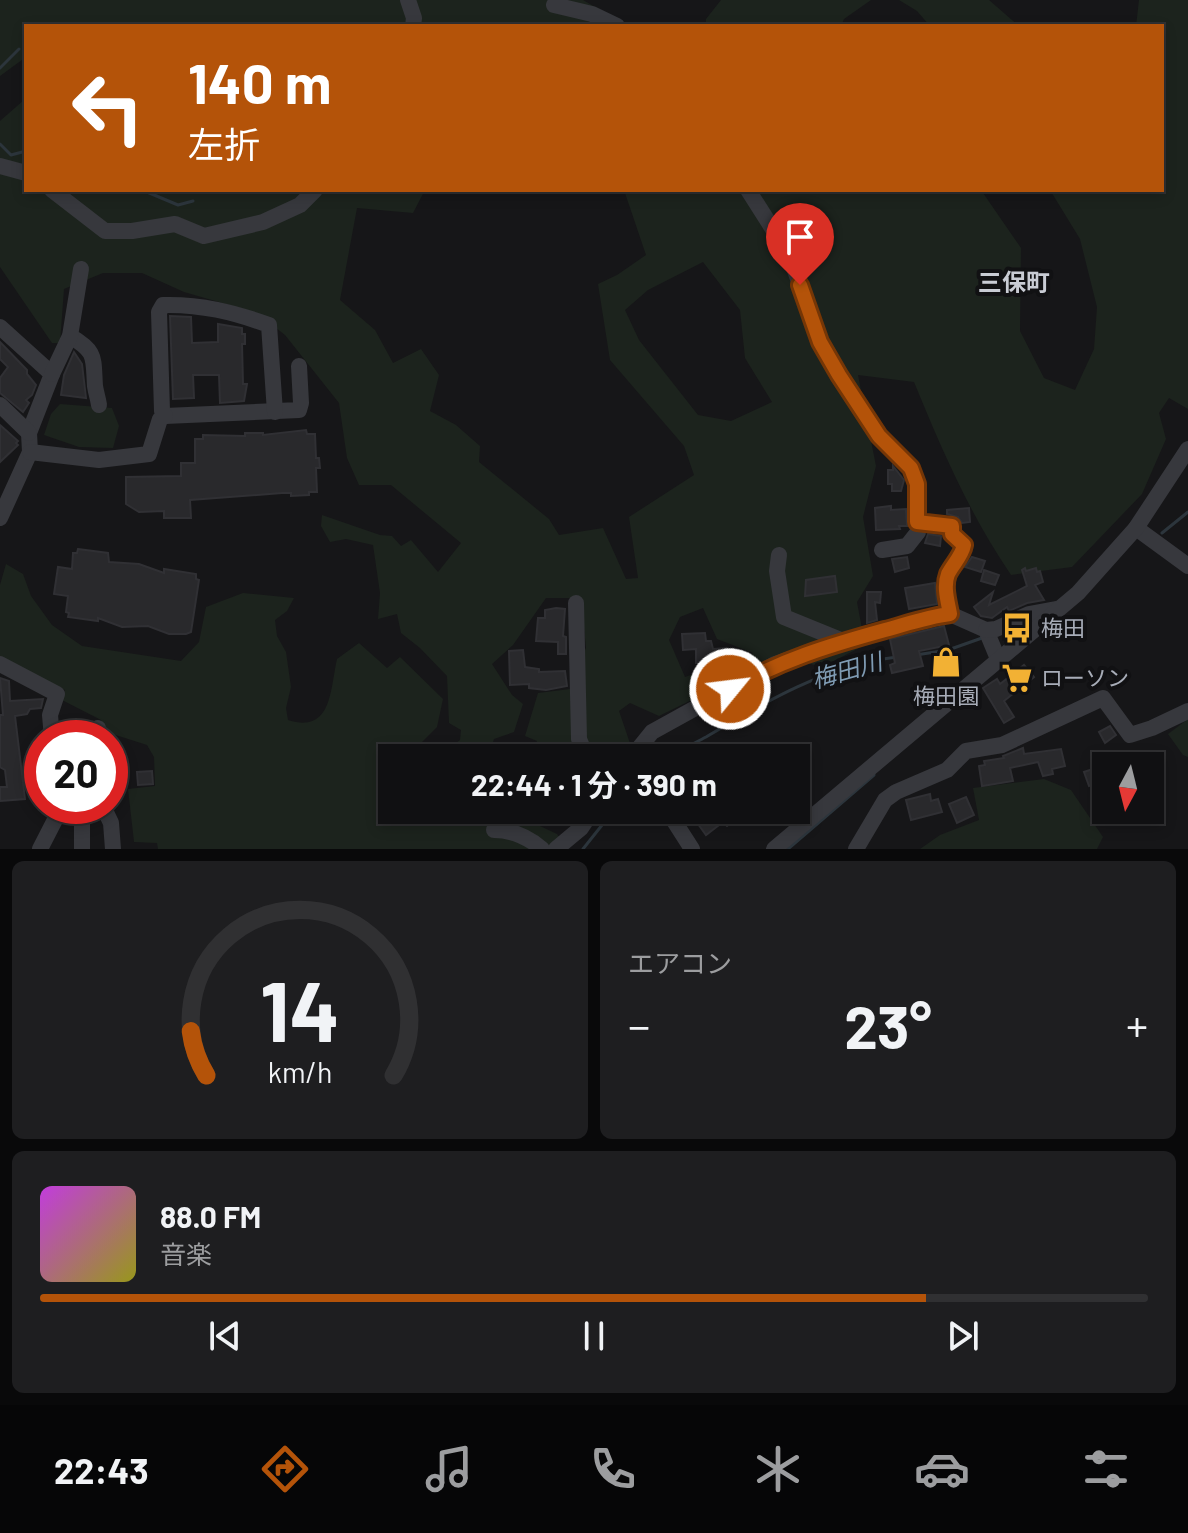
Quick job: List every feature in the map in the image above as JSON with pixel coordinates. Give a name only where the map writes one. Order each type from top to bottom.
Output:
[{"type":"street","points":[[408,0],[413,24]]},
{"type":"street","points":[[554,5],[592,14],[613,24]]},
{"type":"street","points":[[0,166],[24,172]]},
{"type":"street","points":[[55,192],[105,231],[132,231],[175,224],[204,236],[263,222],[300,205],[313,192]]},
{"type":"street","points":[[749,192],[790,256],[826,353],[879,436],[911,468],[917,484],[918,532],[907,546],[882,550]]},
{"type":"street","points":[[0,518],[4,490],[30,452],[29,433],[70,336],[81,269]]},
{"type":"street","points":[[165,416],[162,411],[159,312],[163,305],[215,307],[269,325],[275,412]]},
{"type":"street","points":[[0,327],[52,374]]},
{"type":"street","points":[[70,336],[87,346],[94,358],[95,391],[99,405]]},
{"type":"street","points":[[30,452],[99,460],[149,454],[160,419],[165,416],[299,410],[299,366]]},
{"type":"street","points":[[0,405],[29,433]]},
{"type":"street","points":[[774,849],[990,641],[1059,608],[1078,593],[1136,528],[1188,449]]},
{"type":"street","points":[[917,522],[952,526],[952,534],[964,545],[947,576],[945,586],[950,614]]},
{"type":"street","points":[[1136,528],[1186,559]]},
{"type":"street","points":[[779,555],[777,571],[784,617],[843,641]]},
{"type":"street","points":[[576,603],[581,744]]},
{"type":"street","points":[[990,641],[996,629],[1029,614],[1059,608]]},
{"type":"street","points":[[642,744],[652,732],[676,717],[775,664],[843,641],[924,618],[950,614],[990,641]]},
{"type":"street","points":[[0,664],[57,694],[50,720]]},
{"type":"street","points":[[856,849],[885,800],[896,792],[947,770],[966,751],[1002,745],[1103,698],[1130,735],[1188,711]]},
{"type":"street","points":[[40,849],[53,824]]},
{"type":"street","points":[[82,824],[82,849]]},
{"type":"street","points":[[111,824],[113,849]]},
{"type":"street","points":[[574,833],[577,824]]},
{"type":"street","points":[[556,849],[581,824]]},
{"type":"street","points":[[676,824],[692,849]]},
{"type":"street","points":[[494,830],[509,830],[532,840],[542,849]]},
{"type":"shaded area","points":[[0,0],[583,0],[625,24],[24,24],[24,58],[0,76]]},
{"type":"shaded area","points":[[721,0],[871,0],[844,19],[842,24],[706,24],[706,19]]},
{"type":"shaded area","points":[[899,0],[989,0],[1017,24],[928,24],[917,11]]},
{"type":"shaded area","points":[[1139,0],[1188,0],[1188,409],[1169,398],[1159,413],[1166,439],[1142,494],[1072,567],[1011,575],[969,505],[914,382],[858,375],[876,466],[863,517],[873,576],[857,602],[865,645],[822,667],[781,656],[659,716],[630,703],[619,711],[630,744],[584,744],[582,740],[566,744],[536,744],[537,741],[525,736],[538,693],[570,689],[574,670],[586,648],[581,598],[546,598],[513,645],[492,664],[512,695],[523,704],[514,732],[494,739],[492,744],[454,744],[460,740],[461,730],[449,723],[447,676],[401,633],[397,614],[378,619],[380,593],[373,545],[346,539],[330,542],[321,526],[322,515],[380,535],[392,536],[401,546],[411,540],[438,572],[461,543],[391,485],[359,485],[347,458],[339,403],[285,335],[257,313],[184,292],[142,273],[103,273],[64,289],[60,343],[52,343],[0,267],[0,171],[24,179],[24,192],[424,192],[413,213],[357,208],[340,300],[375,330],[393,363],[421,349],[439,375],[430,411],[456,425],[480,446],[479,462],[549,519],[559,535],[603,528],[626,579],[638,578],[629,517],[694,475],[684,446],[610,360],[598,284],[646,255],[625,192],[982,192],[1021,248],[1020,331],[1044,378],[1075,390],[1094,349],[1097,307],[1080,239],[1051,192],[1164,192],[1164,24],[1136,24]],"holes":[[[703,262],[740,310],[745,358],[772,402],[731,421],[698,415],[639,340],[625,310],[648,290]],[[703,608],[717,639],[753,653],[685,677],[669,640],[680,617]]]},
{"type":"shaded area","points":[[24,100],[24,169],[0,162],[0,121]]},
{"type":"shaded area","points":[[60,404],[112,408],[119,426],[113,448],[79,447],[44,435],[51,414]]},
{"type":"shaded area","points":[[6,564],[23,574],[31,596],[52,625],[82,646],[181,661],[199,642],[206,607],[243,593],[294,598],[287,611],[275,620],[277,636],[286,652],[291,687],[286,708],[288,720],[302,723],[313,721],[321,715],[330,696],[337,659],[359,643],[387,668],[400,657],[443,699],[437,727],[420,744],[378,744],[378,824],[536,824],[557,834],[568,849],[158,849],[157,843],[134,842],[128,789],[155,786],[154,757],[147,745],[128,739],[128,720],[101,720],[62,700],[65,690],[0,658],[0,585]]},
{"type":"shaded area","points":[[1188,719],[1188,757],[1183,755],[1168,734]]},
{"type":"shaded area","points":[[1044,779],[1071,790],[1103,837],[1097,849],[920,849],[940,835],[979,820],[973,788]]},
{"type":"building","points":[[170,316],[191,317],[192,343],[218,342],[218,324],[242,328],[242,334],[245,334],[245,344],[242,344],[243,384],[247,384],[244,401],[220,403],[219,375],[193,375],[194,398],[173,399]]},
{"type":"building","points":[[0,342],[27,370],[36,385],[26,400],[29,403],[23,412],[0,393],[0,378],[8,367],[0,359]]},
{"type":"building","points":[[74,352],[82,364],[86,398],[61,395],[64,375]]},
{"type":"building","points":[[0,425],[18,441],[18,445],[0,462]]},
{"type":"building","points":[[306,430],[307,434],[315,434],[316,458],[319,458],[320,468],[316,468],[317,492],[309,492],[309,495],[282,493],[190,500],[191,518],[164,518],[164,511],[139,512],[126,504],[126,477],[181,476],[181,463],[195,463],[195,439],[203,439],[203,435],[245,436],[245,433],[263,435]]},
{"type":"building","points":[[893,466],[904,480],[901,491],[892,491],[892,484],[888,484],[888,470],[893,470]]},
{"type":"building","points":[[891,506],[891,510],[906,509],[907,526],[876,530],[875,508]]},
{"type":"building","points":[[969,508],[970,522],[962,523],[958,517],[947,514],[947,510]]},
{"type":"building","points":[[928,534],[941,536],[940,546],[925,543]]},
{"type":"building","points":[[78,549],[108,553],[109,562],[139,564],[164,573],[164,569],[196,574],[199,580],[191,632],[169,634],[148,626],[122,627],[98,618],[98,621],[68,617],[68,596],[54,594],[58,567],[72,569],[73,553],[77,553]]},
{"type":"building","points":[[907,557],[909,568],[895,572],[892,559]]},
{"type":"building","points":[[972,557],[985,561],[981,572],[965,567]]},
{"type":"building","points":[[1025,568],[1026,571],[1036,568],[1037,572],[1040,571],[1043,582],[1035,585],[1044,600],[1009,611],[1007,607],[992,618],[981,616],[974,607],[993,592],[989,605],[1027,586],[1022,570]]},
{"type":"building","points":[[984,570],[999,575],[995,585],[981,581]]},
{"type":"building","points":[[835,576],[837,592],[805,596],[806,580]]},
{"type":"building","points":[[935,583],[937,604],[909,609],[905,588]]},
{"type":"building","points":[[867,592],[881,592],[880,603],[875,602],[877,620],[867,623]]},
{"type":"building","points":[[565,609],[563,636],[566,637],[566,654],[558,654],[558,642],[536,641],[538,618],[545,618],[545,610]]},
{"type":"building","points":[[944,626],[949,645],[919,651],[923,666],[892,673],[890,665],[895,663],[890,639]]},
{"type":"building","points":[[705,633],[706,641],[711,641],[713,649],[727,648],[728,661],[696,663],[696,649],[683,650],[682,634]]},
{"type":"building","points":[[523,650],[525,667],[539,669],[539,672],[565,671],[567,686],[546,690],[529,688],[529,684],[510,685],[509,651]]},
{"type":"building","points":[[1024,665],[1034,677],[1004,701],[1014,717],[1004,723],[983,688],[997,679],[1000,684]]},
{"type":"building","points":[[0,678],[9,681],[10,701],[43,699],[41,708],[15,716],[24,799],[0,801],[0,787],[7,787],[5,770],[0,767],[0,715],[3,715]]},
{"type":"building","points":[[1110,726],[1116,735],[1105,743],[1099,732]]},
{"type":"building","points":[[1023,748],[1024,754],[1061,749],[1065,766],[1052,769],[1053,774],[1043,776],[1038,762],[1010,768],[1013,781],[982,786],[979,766],[985,765],[984,761],[1004,758]]},
{"type":"building","points":[[1092,769],[1092,785],[1089,786],[1084,772]]},
{"type":"building","points":[[152,771],[153,784],[138,785],[137,772]]},
{"type":"building","points":[[930,794],[931,801],[938,799],[942,812],[911,820],[906,800]]},
{"type":"building","points":[[966,797],[974,815],[957,823],[949,804]]},
{"type":"building","points":[[698,824],[720,824],[706,835]]},
{"type":"waterway","points":[[0,68],[19,49]]},
{"type":"waterway","points":[[0,144],[11,155],[24,152]]},
{"type":"waterway","points":[[147,192],[178,205],[193,201]]},
{"type":"waterway","points":[[1162,533],[1188,512]]},
{"type":"waterway","name":"梅田川","points":[[916,655],[948,650],[982,638]]},
{"type":"waterway","name":"梅田川","points":[[693,744],[797,687],[846,668],[897,657]]},
{"type":"waterway","points":[[788,849],[874,775]]},
{"type":"waterway","name":"梅田川","points":[[583,849],[603,824]]},
{"type":"place","name":"梅田","points":[[1017,628]]},
{"type":"place","name":"梅田園","points":[[946,662]]},
{"type":"place","name":"ローソン","points":[[1017,678]]},
{"type":"district","name":"三保町","points":[[1014,283]]},
{"type":"route","points":[[730,689],[775,664],[843,641],[924,618],[950,614],[945,586],[947,576],[963,551],[964,545],[952,534],[952,526],[917,522],[917,484],[911,468],[879,436],[839,375],[820,342],[800,285]]}]
